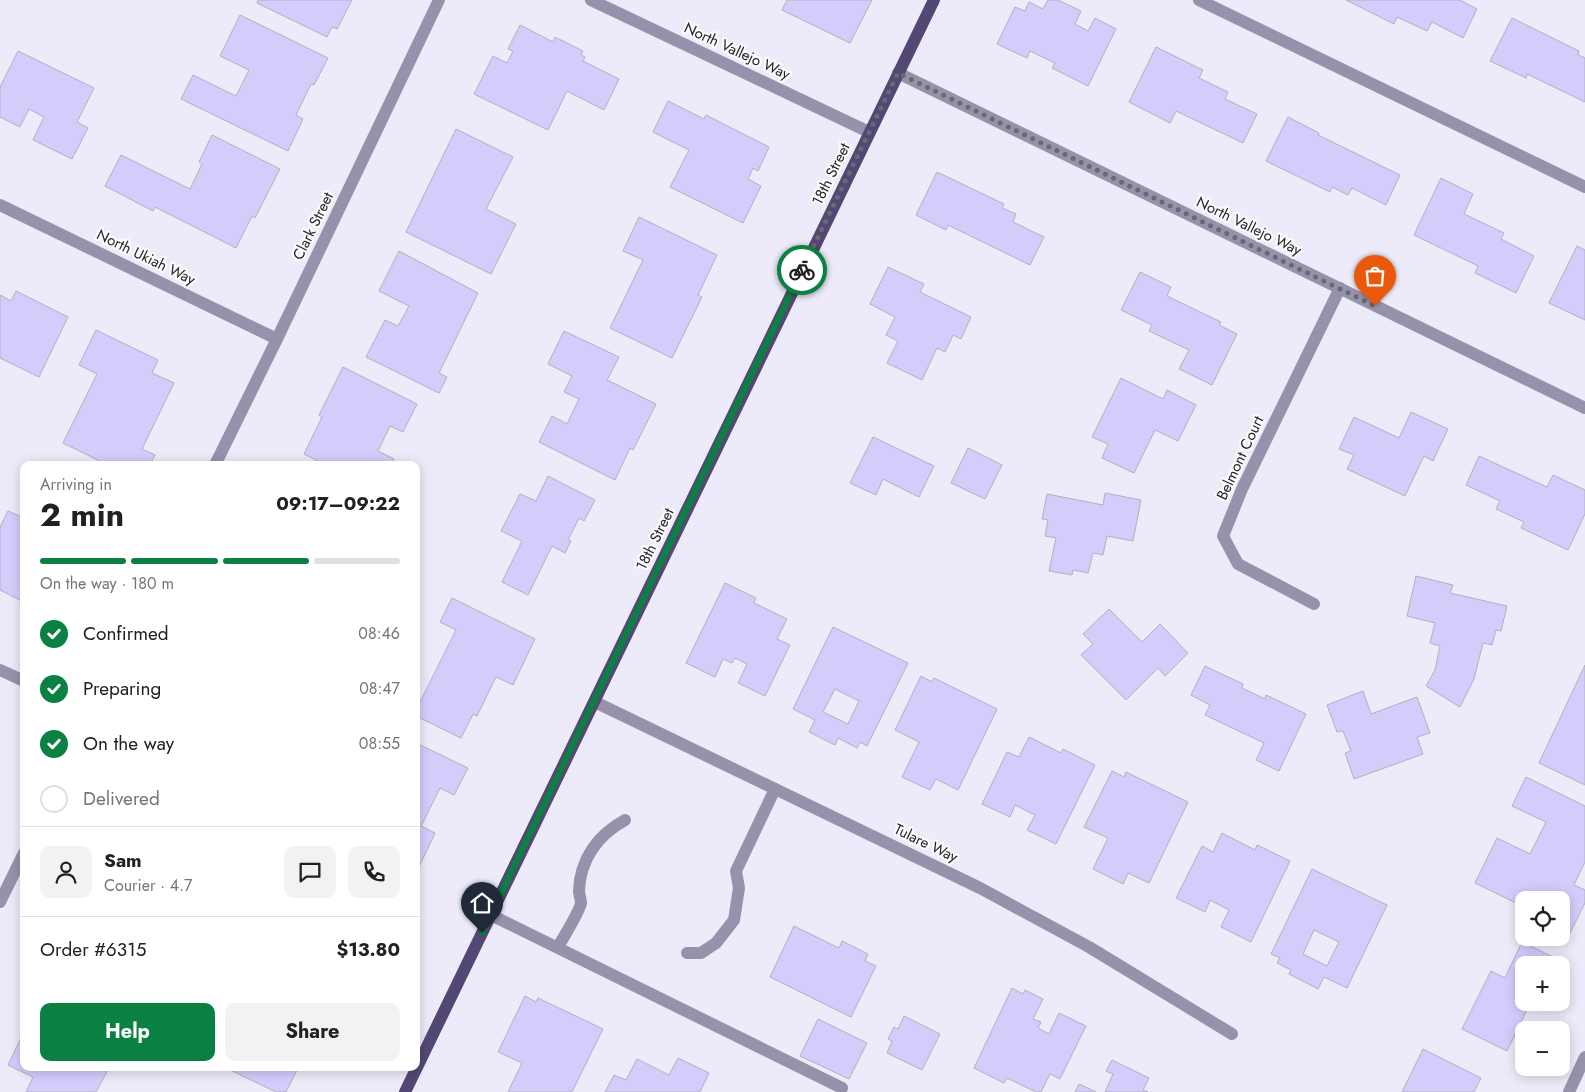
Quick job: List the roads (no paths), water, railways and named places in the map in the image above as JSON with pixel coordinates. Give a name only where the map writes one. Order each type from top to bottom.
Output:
[{"type":"main road","name":"18th Street","points":[[420,1061],[934,0]]},
{"type":"main road","name":"18th Street","points":[[405,1092],[415,1071]]},
{"type":"street","name":"Clark Street","points":[[216,461],[277,339],[439,0]]},
{"type":"street","name":"North Vallejo Way","points":[[591,0],[869,132]]},
{"type":"street","points":[[1199,0],[1585,187]]},
{"type":"street","name":"North Vallejo Way","points":[[898,73],[1585,408]]},
{"type":"street","name":"North Ukiah Way","points":[[0,205],[277,339]]},
{"type":"street","name":"Belmont Court","points":[[1314,604],[1238,564],[1223,536],[1242,489],[1340,288]]},
{"type":"street","points":[[0,670],[20,679]]},
{"type":"street","name":"Tulare Way","points":[[595,702],[980,888],[1089,947],[1232,1034]]},
{"type":"street","points":[[687,952],[701,953],[716,943],[734,920],[739,888],[736,871],[775,789]]},
{"type":"street","points":[[558,948],[581,903],[579,891],[582,871],[589,853],[597,840],[612,827],[625,820]]},
{"type":"street","points":[[0,902],[20,861]]},
{"type":"street","points":[[491,915],[842,1088]]},
{"type":"street","points":[[1569,1092],[1585,1057]]}]
